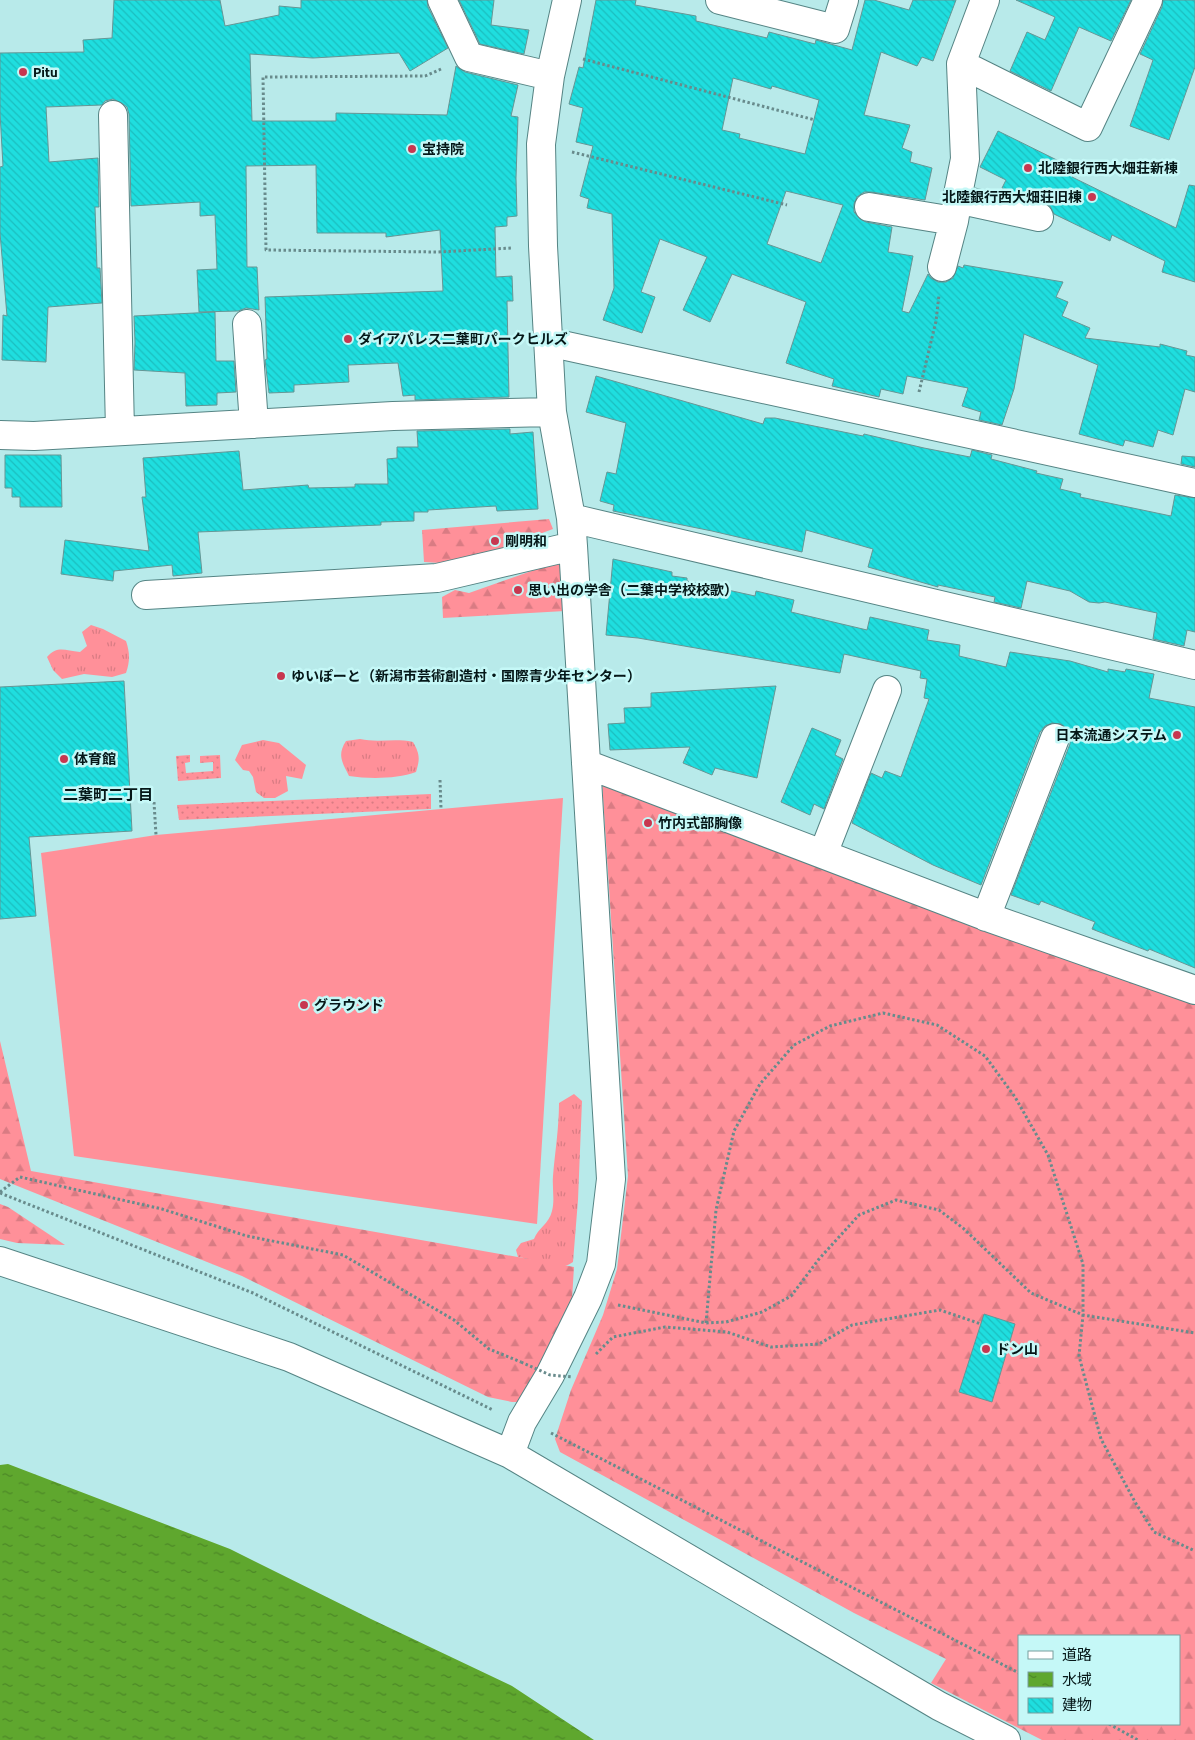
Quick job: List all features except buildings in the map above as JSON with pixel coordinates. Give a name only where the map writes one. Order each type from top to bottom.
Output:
[{"type":"street","points":[[442,0],[469,57],[553,64]]},
{"type":"street","points":[[510,1454],[522,1422],[561,1376],[601,1264],[611,1179],[574,546],[571,518],[552,412],[543,246],[541,144],[558,35],[567,0]]},
{"type":"street","points":[[720,0],[835,29],[844,0]]},
{"type":"street","points":[[942,267],[956,210],[965,159],[961,64],[985,0]]},
{"type":"street","points":[[961,64],[1088,127],[1148,0]]},
{"type":"street","points":[[113,114],[120,432]]},
{"type":"street","points":[[869,207],[956,210],[1039,217]]},
{"type":"street","points":[[247,324],[254,424]]},
{"type":"street","points":[[548,342],[1195,483]]},
{"type":"street","points":[[0,435],[34,436],[120,432],[393,416],[552,412]]},
{"type":"street","points":[[571,518],[1195,665]]},
{"type":"street","points":[[146,595],[437,578],[574,546]]},
{"type":"street","points":[[823,854],[887,690]]},
{"type":"street","points":[[986,917],[1055,738]]},
{"type":"street","points":[[586,764],[986,917],[1195,990]]},
{"type":"street","points":[[0,1262],[289,1357],[510,1454],[939,1706],[1006,1740]]},
{"type":"path","points":[[553,64],[815,120]]},
{"type":"path","points":[[425,76],[263,77],[266,250],[438,252],[543,246]]},
{"type":"path","points":[[541,144],[787,205]]},
{"type":"path","points":[[912,421],[936,321]]},
{"type":"path","points":[[440,780],[441,809]]},
{"type":"path","points":[[154,802],[156,835]]},
{"type":"path","points":[[706,1323],[718,1202],[734,1131],[760,1084],[794,1045],[830,1026],[883,1012],[937,1025],[985,1056],[1015,1097],[1048,1155],[1083,1264],[1083,1315],[1079,1356],[1101,1439],[1135,1502],[1154,1532],[1195,1551]]},
{"type":"path","points":[[0,1193],[20,1178],[162,1210],[247,1236],[343,1256],[454,1320],[489,1348],[561,1376],[580,1370]]},
{"type":"path","points":[[0,1193],[253,1293],[499,1413]]},
{"type":"path","points":[[588,1298],[706,1323],[726,1322],[762,1312],[791,1296],[819,1259],[860,1215],[896,1200],[939,1210],[962,1228],[1031,1293],[1083,1315],[1195,1333]]},
{"type":"path","points":[[593,1357],[613,1337],[665,1327],[727,1332],[772,1347],[819,1344],[852,1325],[940,1310],[980,1324]]},
{"type":"path","points":[[551,1433],[1018,1672]]},
{"type":"path","points":[[1111,1725],[1138,1740]]},
{"type":"green space","points":[[549,519],[553,529],[457,564],[424,562],[422,530]]},
{"type":"green space","points":[[563,560],[565,611],[443,618],[442,597],[455,590],[469,593]]},
{"type":"green space","points":[[91,625],[126,641],[129,657],[126,673],[112,677],[84,674],[62,679],[53,670],[47,657],[58,650],[80,652],[87,646],[82,632]]},
{"type":"green space","points":[[360,739],[413,742],[419,757],[416,772],[383,778],[349,776],[341,755],[343,746],[346,741]]},
{"type":"green space","points":[[263,740],[279,743],[306,765],[302,779],[286,776],[288,791],[275,798],[264,798],[256,792],[253,777],[249,771],[243,770],[235,760],[242,745]]},
{"type":"green space","points":[[190,755],[190,762],[185,763],[186,773],[213,771],[213,762],[200,763],[200,756],[220,755],[221,778],[178,781],[176,756]]},
{"type":"green space","points":[[602,782],[1057,951],[1195,1005],[1195,1740],[1042,1740],[931,1683],[946,1659],[854,1613],[560,1452],[555,1439],[571,1390],[603,1315],[617,1269],[628,1176]]},
{"type":"green space","points":[[431,794],[431,809],[179,820],[177,805]]},
{"type":"green space","name":"グラウンド","points":[[563,798],[537,1224],[74,1156],[41,853],[156,835]]},
{"type":"green space","points":[[0,1041],[31,1171],[574,1267],[572,1299],[529,1402],[512,1402],[488,1397],[242,1276],[0,1179]]},
{"type":"green space","points":[[574,1094],[582,1101],[578,1200],[573,1262],[558,1267],[518,1257],[516,1250],[521,1243],[534,1239],[551,1215],[559,1103]]},
{"type":"green space","points":[[0,1204],[8,1207],[65,1245],[17,1243],[0,1239]]},
{"type":"water","points":[[8,1464],[230,1549],[512,1686],[594,1740],[0,1740],[0,1465]]},
{"type":"place","name":"Pitu","points":[[23,72]]},
{"type":"place","name":"宝持院","points":[[412,149]]},
{"type":"place","name":"北陸銀行西大畑荘新棟","points":[[1028,168]]},
{"type":"place","name":"北陸銀行西大畑荘旧棟","points":[[1092,197]]},
{"type":"place","name":"ダイアパレス二葉町パークヒルズ","points":[[348,339]]},
{"type":"place","name":"剛明和","points":[[495,541]]},
{"type":"place","name":"思い出の学舎（二葉中学校校歌）","points":[[518,590]]},
{"type":"place","name":"ゆいぽーと（新潟市芸術創造村・国際青少年センター）","points":[[281,676]]},
{"type":"place","name":"日本流通システム","points":[[1177,735]]},
{"type":"place","name":"体育館","points":[[64,759]]},
{"type":"place","name":"竹内式部胸像","points":[[648,823]]},
{"type":"place","name":"グラウンド","points":[[304,1005]]},
{"type":"place","name":"ドン山","points":[[986,1349]]},
{"type":"district","name":"二葉町二丁目","points":[[108,795]]}]
